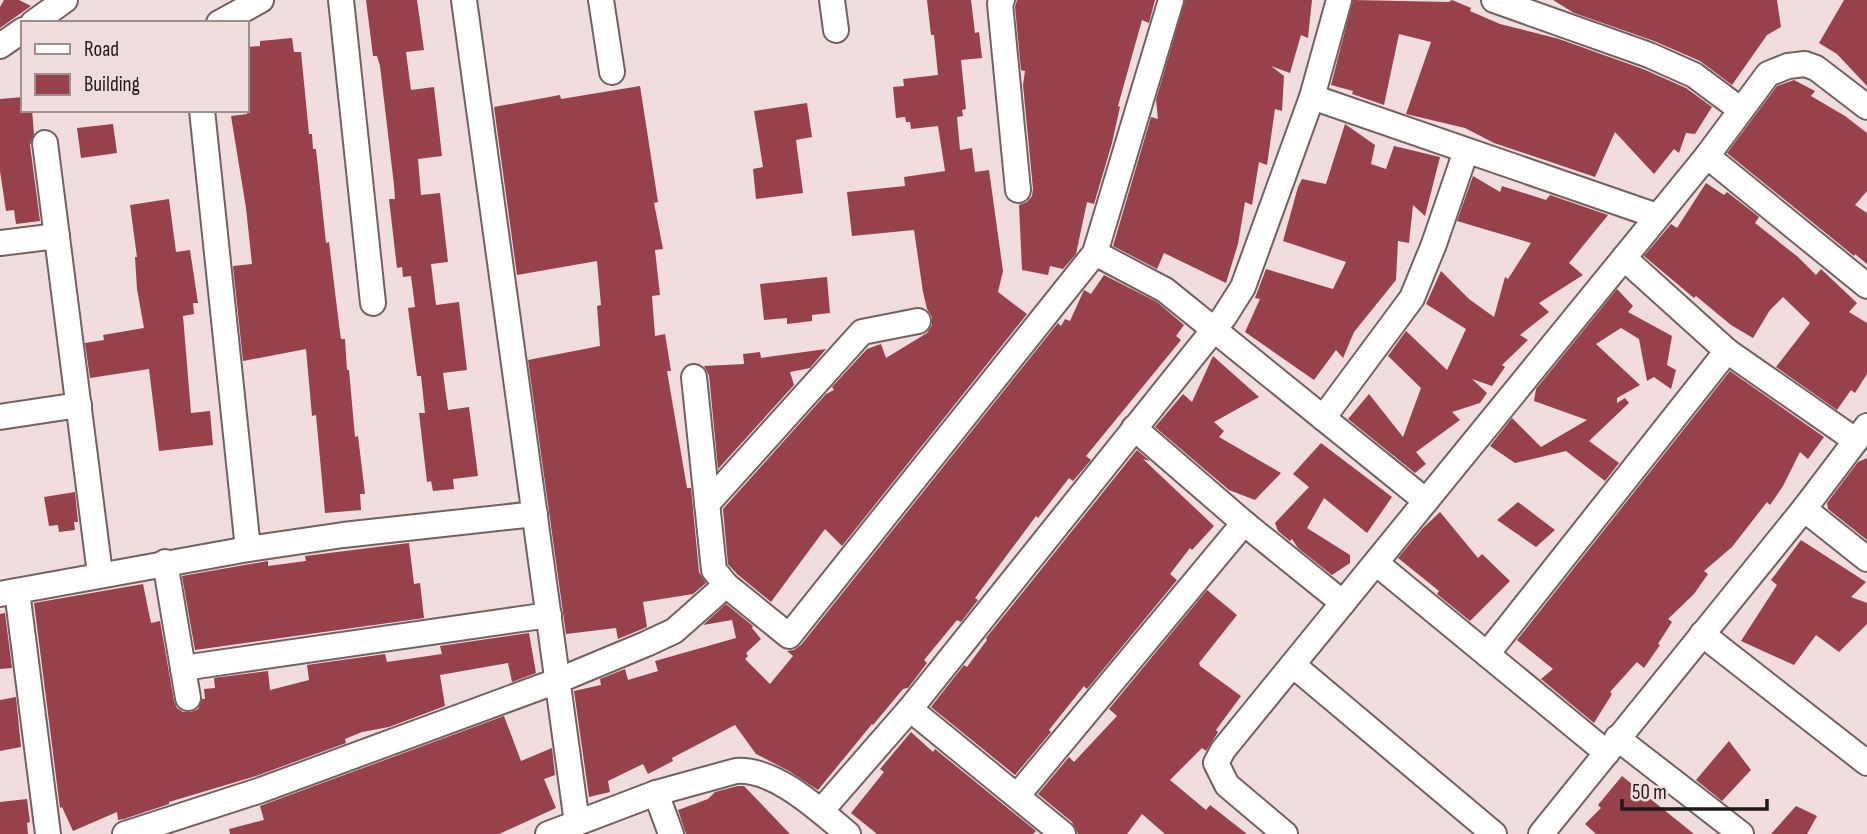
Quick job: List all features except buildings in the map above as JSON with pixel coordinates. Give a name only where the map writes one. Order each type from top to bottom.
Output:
[{"type":"street","points":[[36,21],[65,0]]},
{"type":"street","points":[[223,21],[261,0]]},
{"type":"street","points":[[341,0],[373,303]]},
{"type":"street","points":[[464,0],[577,823]]},
{"type":"street","points":[[601,0],[612,72]]},
{"type":"street","points":[[832,0],[836,30]]},
{"type":"street","points":[[694,377],[714,570],[726,585],[789,636],[1095,253],[1171,0]]},
{"type":"street","points":[[821,811],[910,709],[1224,317],[1243,287],[1312,97],[1339,0]]},
{"type":"street","points":[[1494,0],[1649,54],[1694,75],[1741,110]]},
{"type":"street","points":[[1000,1],[1018,190]]},
{"type":"street","points":[[0,46],[21,31]]},
{"type":"street","points":[[1285,834],[1227,785],[1216,763],[1223,750],[1707,156],[1768,74],[1788,66],[1805,64],[1816,68],[1867,107]]},
{"type":"street","points":[[1312,97],[1657,216]]},
{"type":"street","points":[[202,112],[248,549]]},
{"type":"street","points":[[46,143],[100,574]]},
{"type":"street","points":[[1324,418],[1412,298],[1434,244],[1466,150]]},
{"type":"street","points":[[1707,156],[1867,286]]},
{"type":"street","points":[[0,243],[57,236]]},
{"type":"street","points":[[1095,253],[1165,290],[1426,501]]},
{"type":"street","points":[[1541,834],[1804,509],[1861,433],[1727,351],[1624,258]]},
{"type":"street","points":[[707,504],[862,332],[918,321]]},
{"type":"street","points":[[1487,654],[1727,351]]},
{"type":"street","points":[[0,417],[79,405]]},
{"type":"street","points":[[1134,428],[1244,523],[1343,603]]},
{"type":"street","points":[[1804,509],[1867,559]]},
{"type":"street","points":[[48,834],[8,592],[248,549],[343,535],[535,514]]},
{"type":"street","points":[[1017,796],[1244,523]]},
{"type":"street","points":[[164,562],[188,698]]},
{"type":"street","points":[[1376,563],[1487,654],[1741,834]]},
{"type":"street","points":[[125,834],[261,790],[557,681],[674,631],[726,585]]},
{"type":"street","points":[[183,668],[549,615]]},
{"type":"street","points":[[1702,634],[1867,763]]},
{"type":"street","points":[[1293,665],[1494,834]]},
{"type":"street","points":[[910,709],[1063,834]]},
{"type":"street","points":[[548,834],[656,793],[736,771],[750,770],[766,774],[821,811],[848,834]]},
{"type":"street","points":[[656,793],[671,834]]}]
